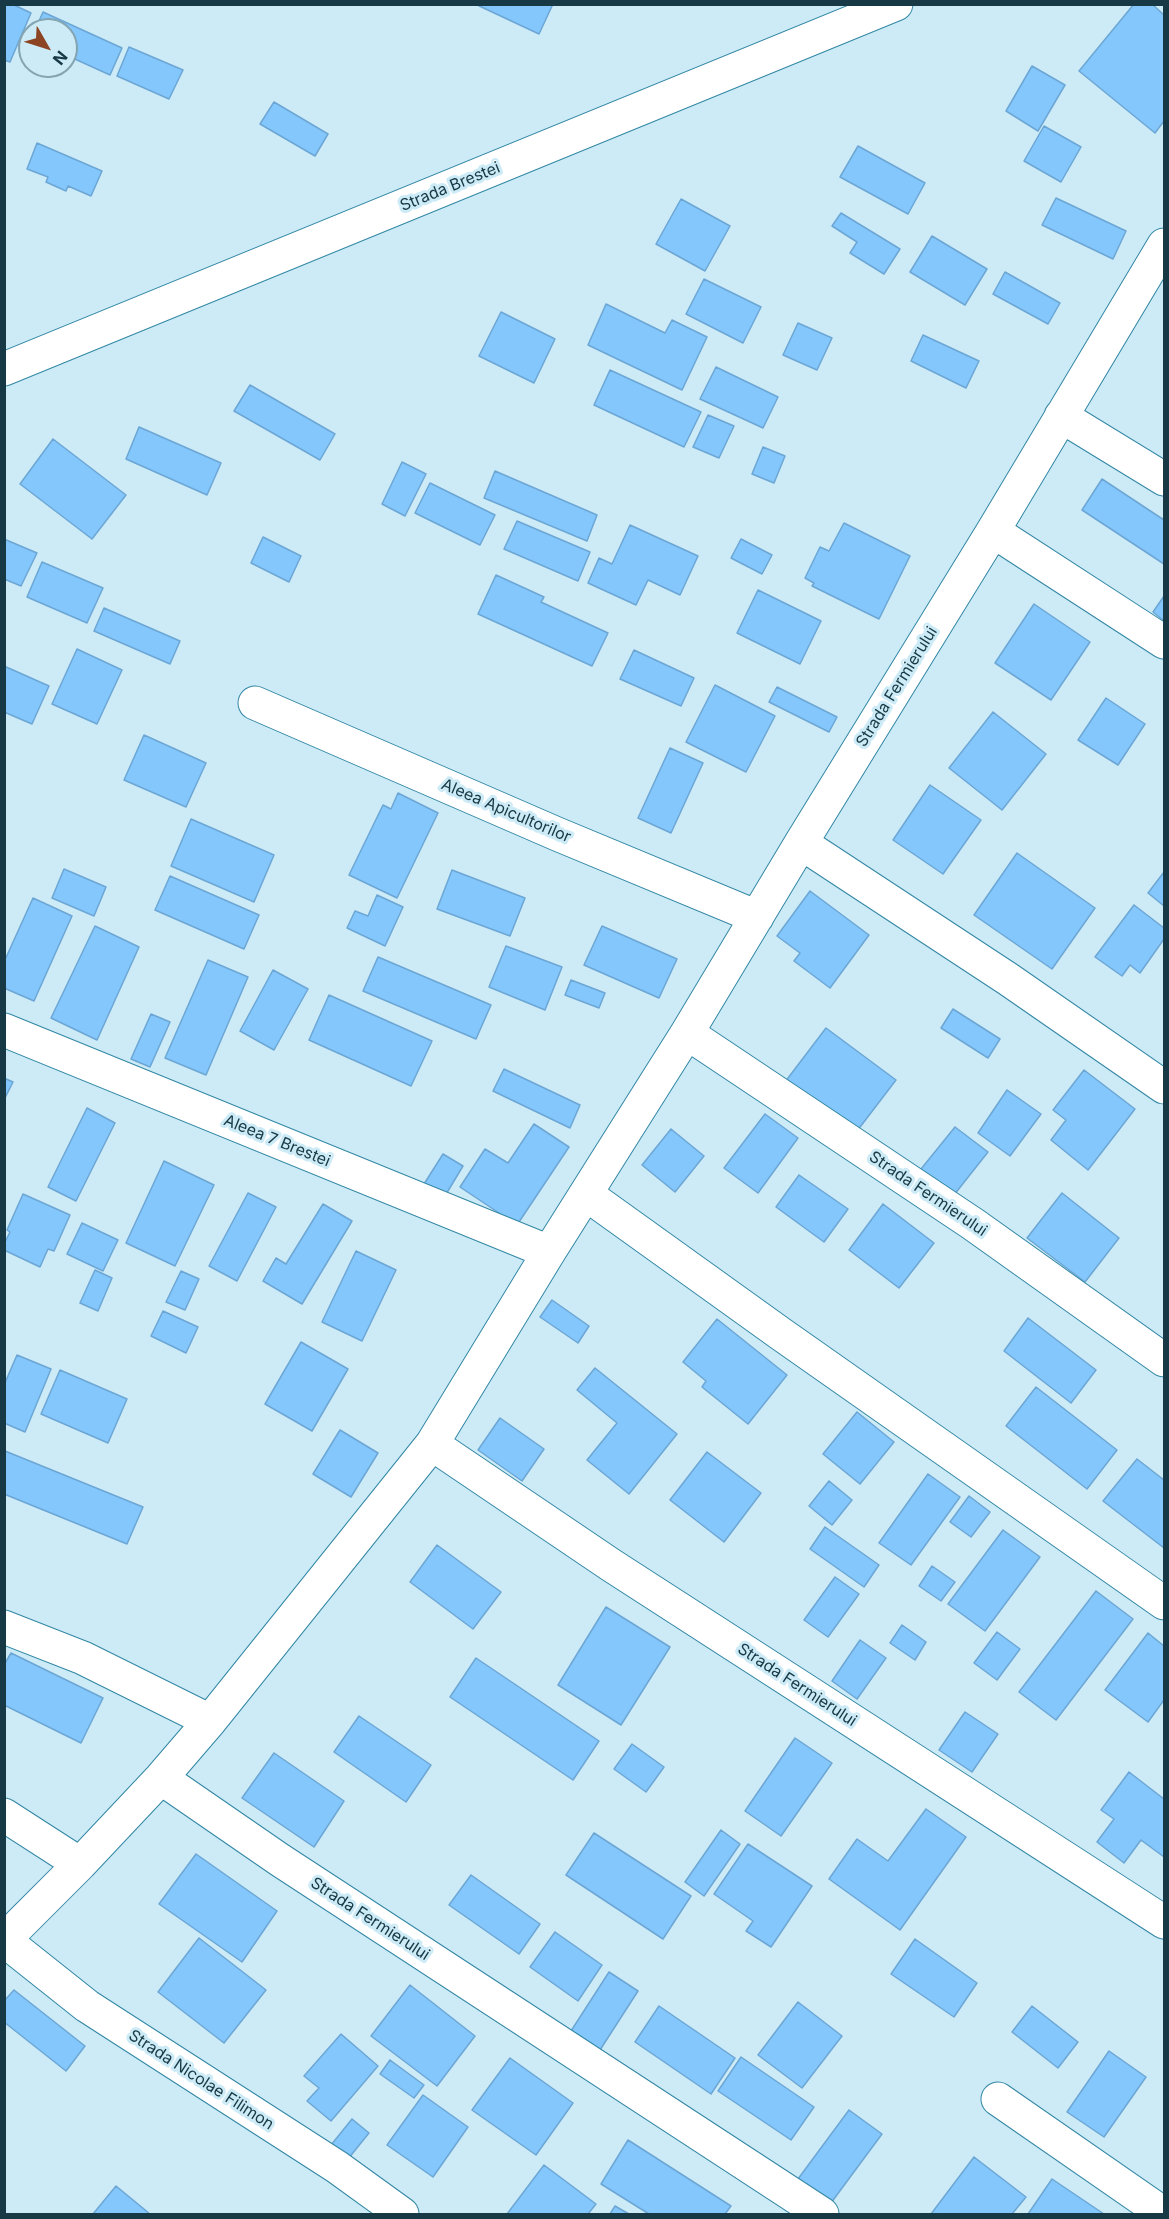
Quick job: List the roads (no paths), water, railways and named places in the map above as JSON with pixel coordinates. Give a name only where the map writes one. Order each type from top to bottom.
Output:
[{"type":"street","name":"Strada Brestei","points":[[4,369],[896,4]]},
{"type":"street","name":"Strada Fermierului","points":[[4,1940],[161,1778],[210,1721],[432,1444],[758,917],[1164,245]]},
{"type":"street","points":[[1061,416],[1164,479]]},
{"type":"street","points":[[993,531],[1164,642]]},
{"type":"street","name":"Aleea Apicultorilor","points":[[255,703],[557,834],[758,917]]},
{"type":"street","points":[[801,843],[1008,979],[1164,1087]]},
{"type":"street","name":"Aleea 7 Brestei","points":[[4,1030],[549,1252]]},
{"type":"street","name":"Strada Fermierului","points":[[687,1033],[973,1224],[1164,1360]]},
{"type":"street","points":[[586,1194],[1164,1603]]},
{"type":"street","name":"Strada Fermierului","points":[[432,1444],[610,1565],[1164,1922]]},
{"type":"street","points":[[4,1627],[83,1658],[210,1721]]},
{"type":"street","name":"Strada Fermierului","points":[[161,1778],[290,1867],[822,2214]]},
{"type":"street","points":[[4,1815],[80,1864]]},
{"type":"street","name":"Strada Nicolae Filimon","points":[[4,1940],[87,2006],[338,2167],[402,2214]]},
{"type":"street","points":[[998,2099],[1164,2214]]}]
